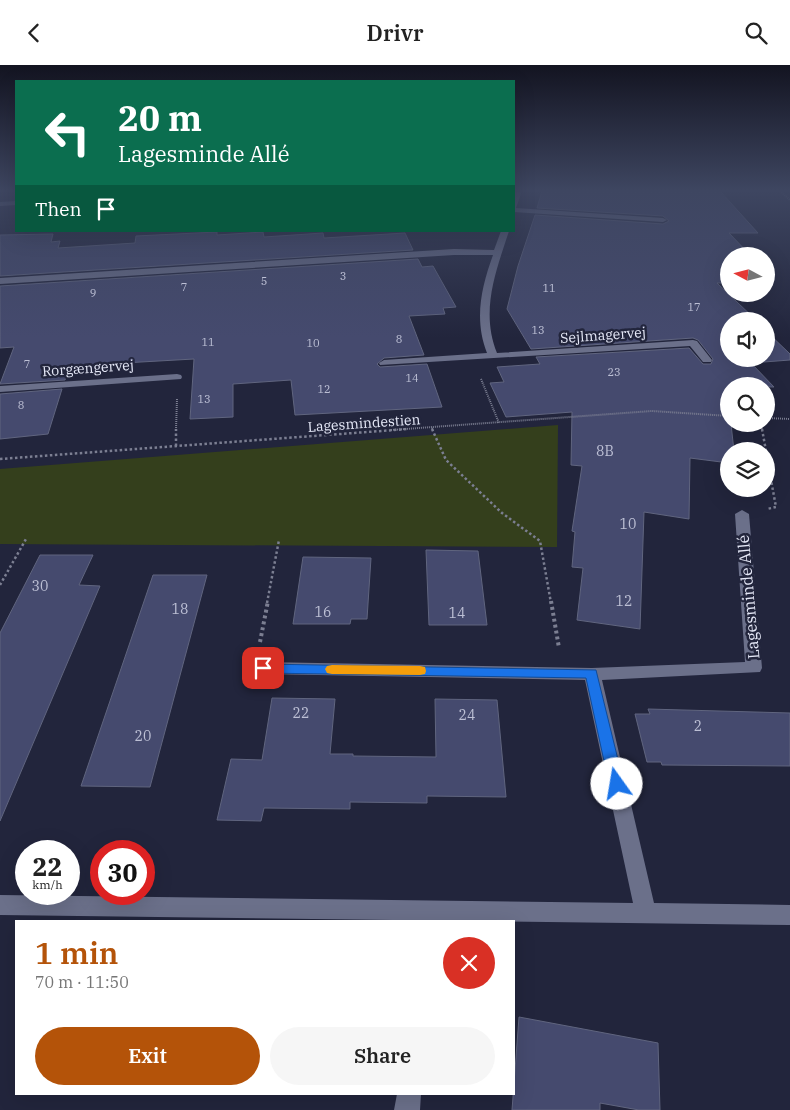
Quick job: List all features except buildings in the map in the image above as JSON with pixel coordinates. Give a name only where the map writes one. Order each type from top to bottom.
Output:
[{"type":"street","points":[[493,356],[487,345],[483,325],[483,307],[502,240]]},
{"type":"street","points":[[0,281],[454,252],[498,253]]},
{"type":"street","name":"Sejlmagervej","points":[[384,363],[693,343],[707,360]]},
{"type":"street","name":"Rorgængervej","points":[[0,389],[178,377]]},
{"type":"street","name":"Lagesminde Allé","points":[[263,668],[564,673],[754,668],[742,514]]},
{"type":"street","points":[[592,673],[646,913]]},
{"type":"street","points":[[0,905],[438,916],[646,913],[790,915]]},
{"type":"street","points":[[407,1110],[409,1095]]},
{"type":"path","points":[[472,357],[499,423]]},
{"type":"path","points":[[176,446],[178,377]]},
{"type":"path","name":"Lagesmindestien","points":[[0,459],[652,411],[720,415]]},
{"type":"path","points":[[775,418],[790,419]]},
{"type":"path","points":[[432,428],[446,460],[502,513],[540,541],[564,673]]},
{"type":"path","points":[[742,514],[776,507],[774,497]]},
{"type":"path","points":[[0,585],[26,539]]},
{"type":"path","points":[[263,668],[258,653],[279,540]]},
{"type":"green space","points":[[558,425],[557,547],[0,544],[0,469]]},
{"type":"slow traffic","points":[[332,669],[420,671]]},
{"type":"route","points":[[263,668],[592,673],[617,784]]}]
